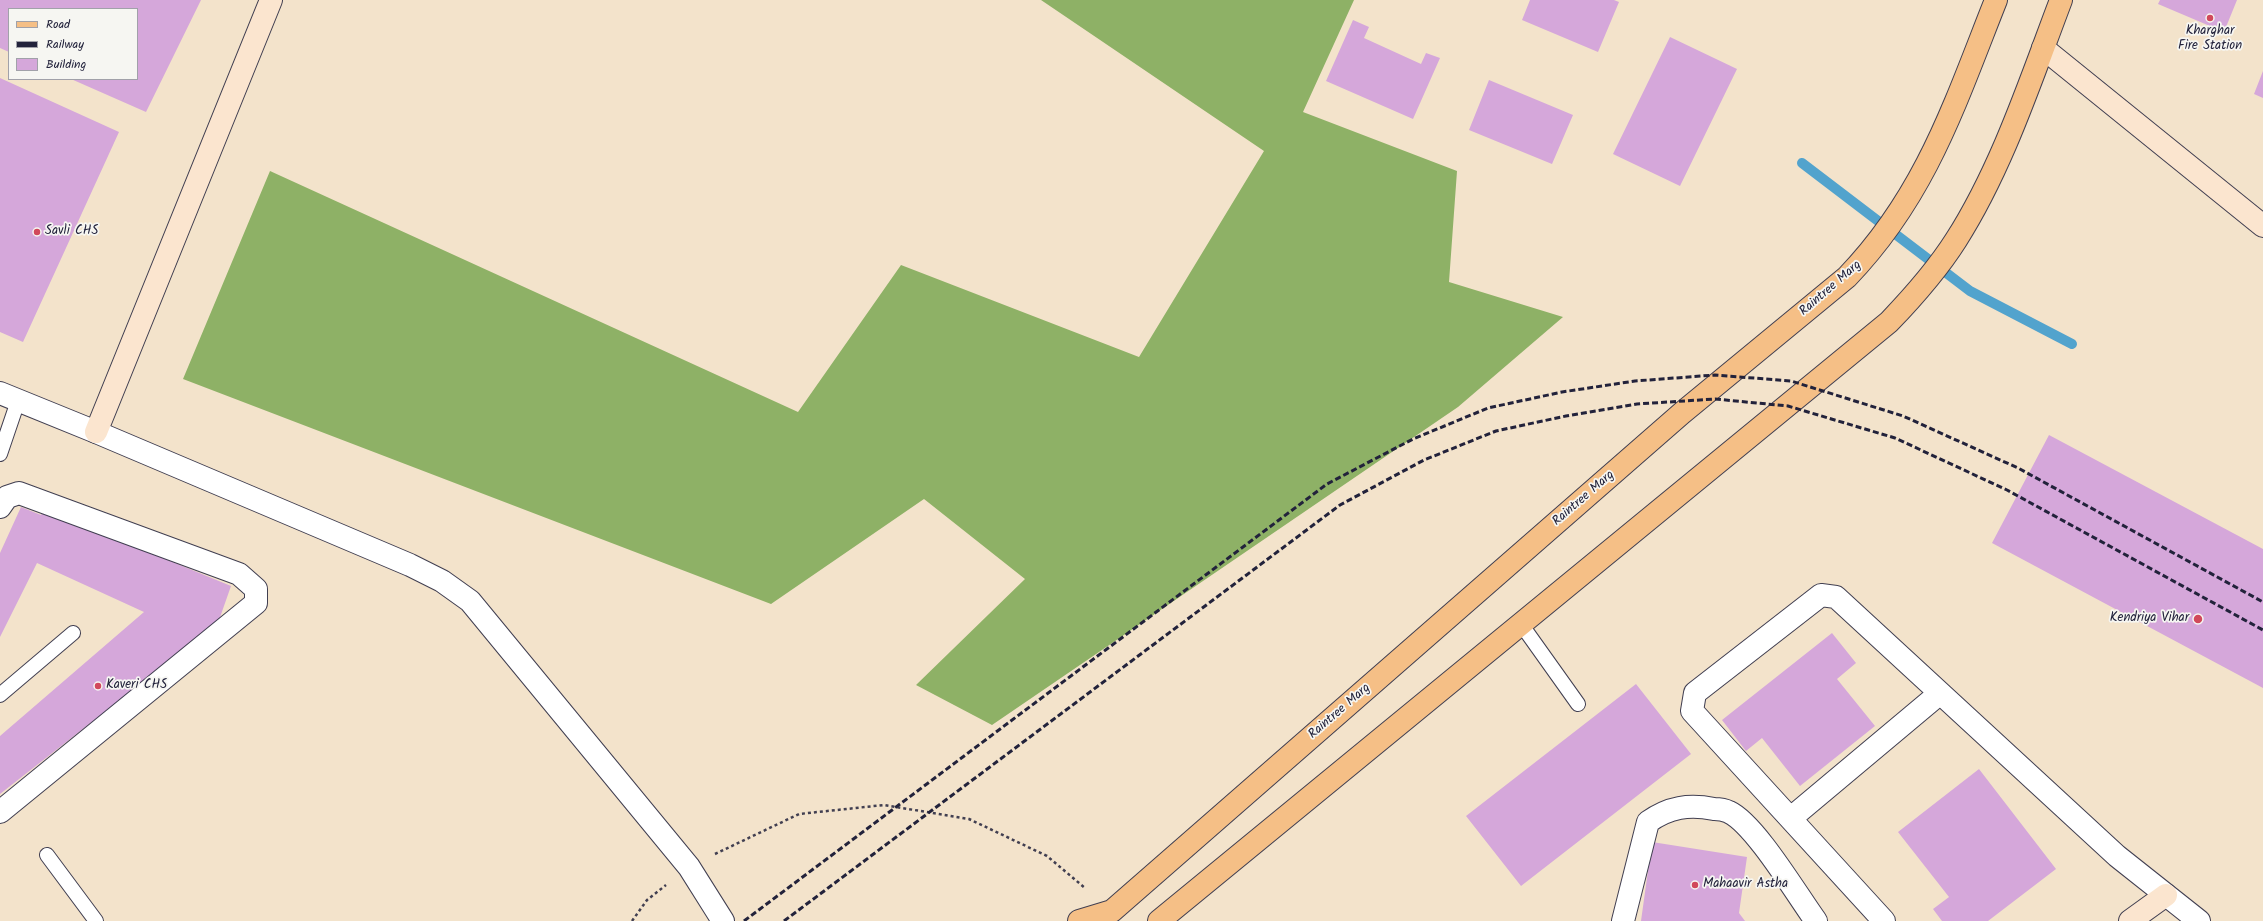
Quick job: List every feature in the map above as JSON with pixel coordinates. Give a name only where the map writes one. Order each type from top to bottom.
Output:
[{"type":"main road","name":"Raintree Marg","points":[[1079,921],[1112,911],[1682,413],[1847,277],[1868,255],[1895,220],[1934,154],[1996,0]]},
{"type":"main road","points":[[1159,921],[1889,322],[1915,295],[1944,258],[1990,180],[2062,0]]},
{"type":"street","points":[[96,432],[271,0]]},
{"type":"street","points":[[2043,48],[2263,226]]},
{"type":"street","points":[[9,397],[96,432],[410,565],[442,581],[470,601],[689,867],[723,921]]},
{"type":"street","points":[[0,507],[7,497],[19,493],[239,574],[256,589],[256,603],[0,812]]},
{"type":"street","points":[[1884,921],[1692,711],[1695,693],[1821,595],[1836,597],[1939,694],[2117,856],[2199,921]]},
{"type":"street","points":[[1791,818],[1939,694]]},
{"type":"street","points":[[1623,921],[1648,822],[1660,813],[1678,806],[1702,807],[1729,811],[1750,828],[1816,921]]},
{"type":"street","points":[[2130,921],[2166,895]]},
{"type":"lane","points":[[0,454],[9,397]]},
{"type":"lane","points":[[1521,624],[1578,704]]},
{"type":"lane","points":[[0,695],[73,633]]},
{"type":"lane","points":[[46,855],[96,921]]},
{"type":"path","points":[[632,921],[647,900],[689,867],[799,814],[884,805],[969,819],[1047,856],[1112,911]]},
{"type":"green space","points":[[1041,0],[1354,0],[1303,112],[1457,171],[1449,282],[1563,317],[1458,407],[992,725],[916,685],[1025,579],[924,499],[771,604],[183,379],[270,171],[798,412],[901,265],[1139,357],[1264,151]]},
{"type":"building","points":[[0,0],[201,0],[146,112],[73,80],[138,80],[138,8],[8,8],[8,52],[0,48]]},
{"type":"building","points":[[1530,0],[1614,0],[1619,2],[1598,52],[1522,20]]},
{"type":"building","name":"Kharghar Fire Station","points":[[2160,0],[2237,0],[2224,32],[2158,4]]},
{"type":"building","points":[[1353,20],[1369,27],[1364,38],[1421,64],[1426,53],[1440,58],[1413,119],[1326,81]]},
{"type":"building","points":[[1670,37],[1737,69],[1680,186],[1613,154]]},
{"type":"building","points":[[2263,71],[2263,98],[2254,94]]},
{"type":"building","name":"Savli CHS","points":[[0,78],[119,132],[23,342],[0,332]]},
{"type":"building","points":[[1489,80],[1573,115],[1552,164],[1469,130]]},
{"type":"building","name":"Kendriya Vihar","points":[[2049,435],[2263,549],[2263,688],[1992,543]]},
{"type":"building","name":"Kaveri CHS","points":[[21,507],[41,515],[44,509],[231,586],[218,623],[0,794],[0,736],[144,612],[37,563],[0,637],[0,553]]},
{"type":"building","points":[[1832,633],[1856,663],[1837,679],[1875,726],[1800,786],[1762,738],[1746,751],[1722,720]]},
{"type":"building","points":[[1636,684],[1691,754],[1521,886],[1466,816]]},
{"type":"building","points":[[1979,769],[2056,869],[1988,921],[1942,921],[1933,909],[1949,897],[1898,832]]},
{"type":"building","name":"Mahaavir Astha","points":[[1652,842],[1747,857],[1739,913],[1745,921],[1641,921]]},
{"type":"waterway","points":[[1802,163],[1970,291],[2072,344]]},
{"type":"railway","points":[[744,921],[1327,484],[1413,439],[1488,408],[1562,392],[1635,381],[1715,375],[1791,381],[1903,416],[2018,468],[2263,602]]},
{"type":"railway","points":[[784,921],[1340,505],[1424,460],[1496,431],[1566,416],[1637,404],[1715,399],[1788,406],[1895,438],[2007,490],[2263,630]]},
{"type":"place","name":"Kharghar Fire Station","points":[[2210,18]]},
{"type":"place","name":"Savli CHS","points":[[37,232]]},
{"type":"place","name":"Kendriya Vihar","points":[[2198,619]]},
{"type":"place","name":"Kaveri CHS","points":[[98,686]]},
{"type":"place","name":"Mahaavir Astha","points":[[1695,885]]}]
